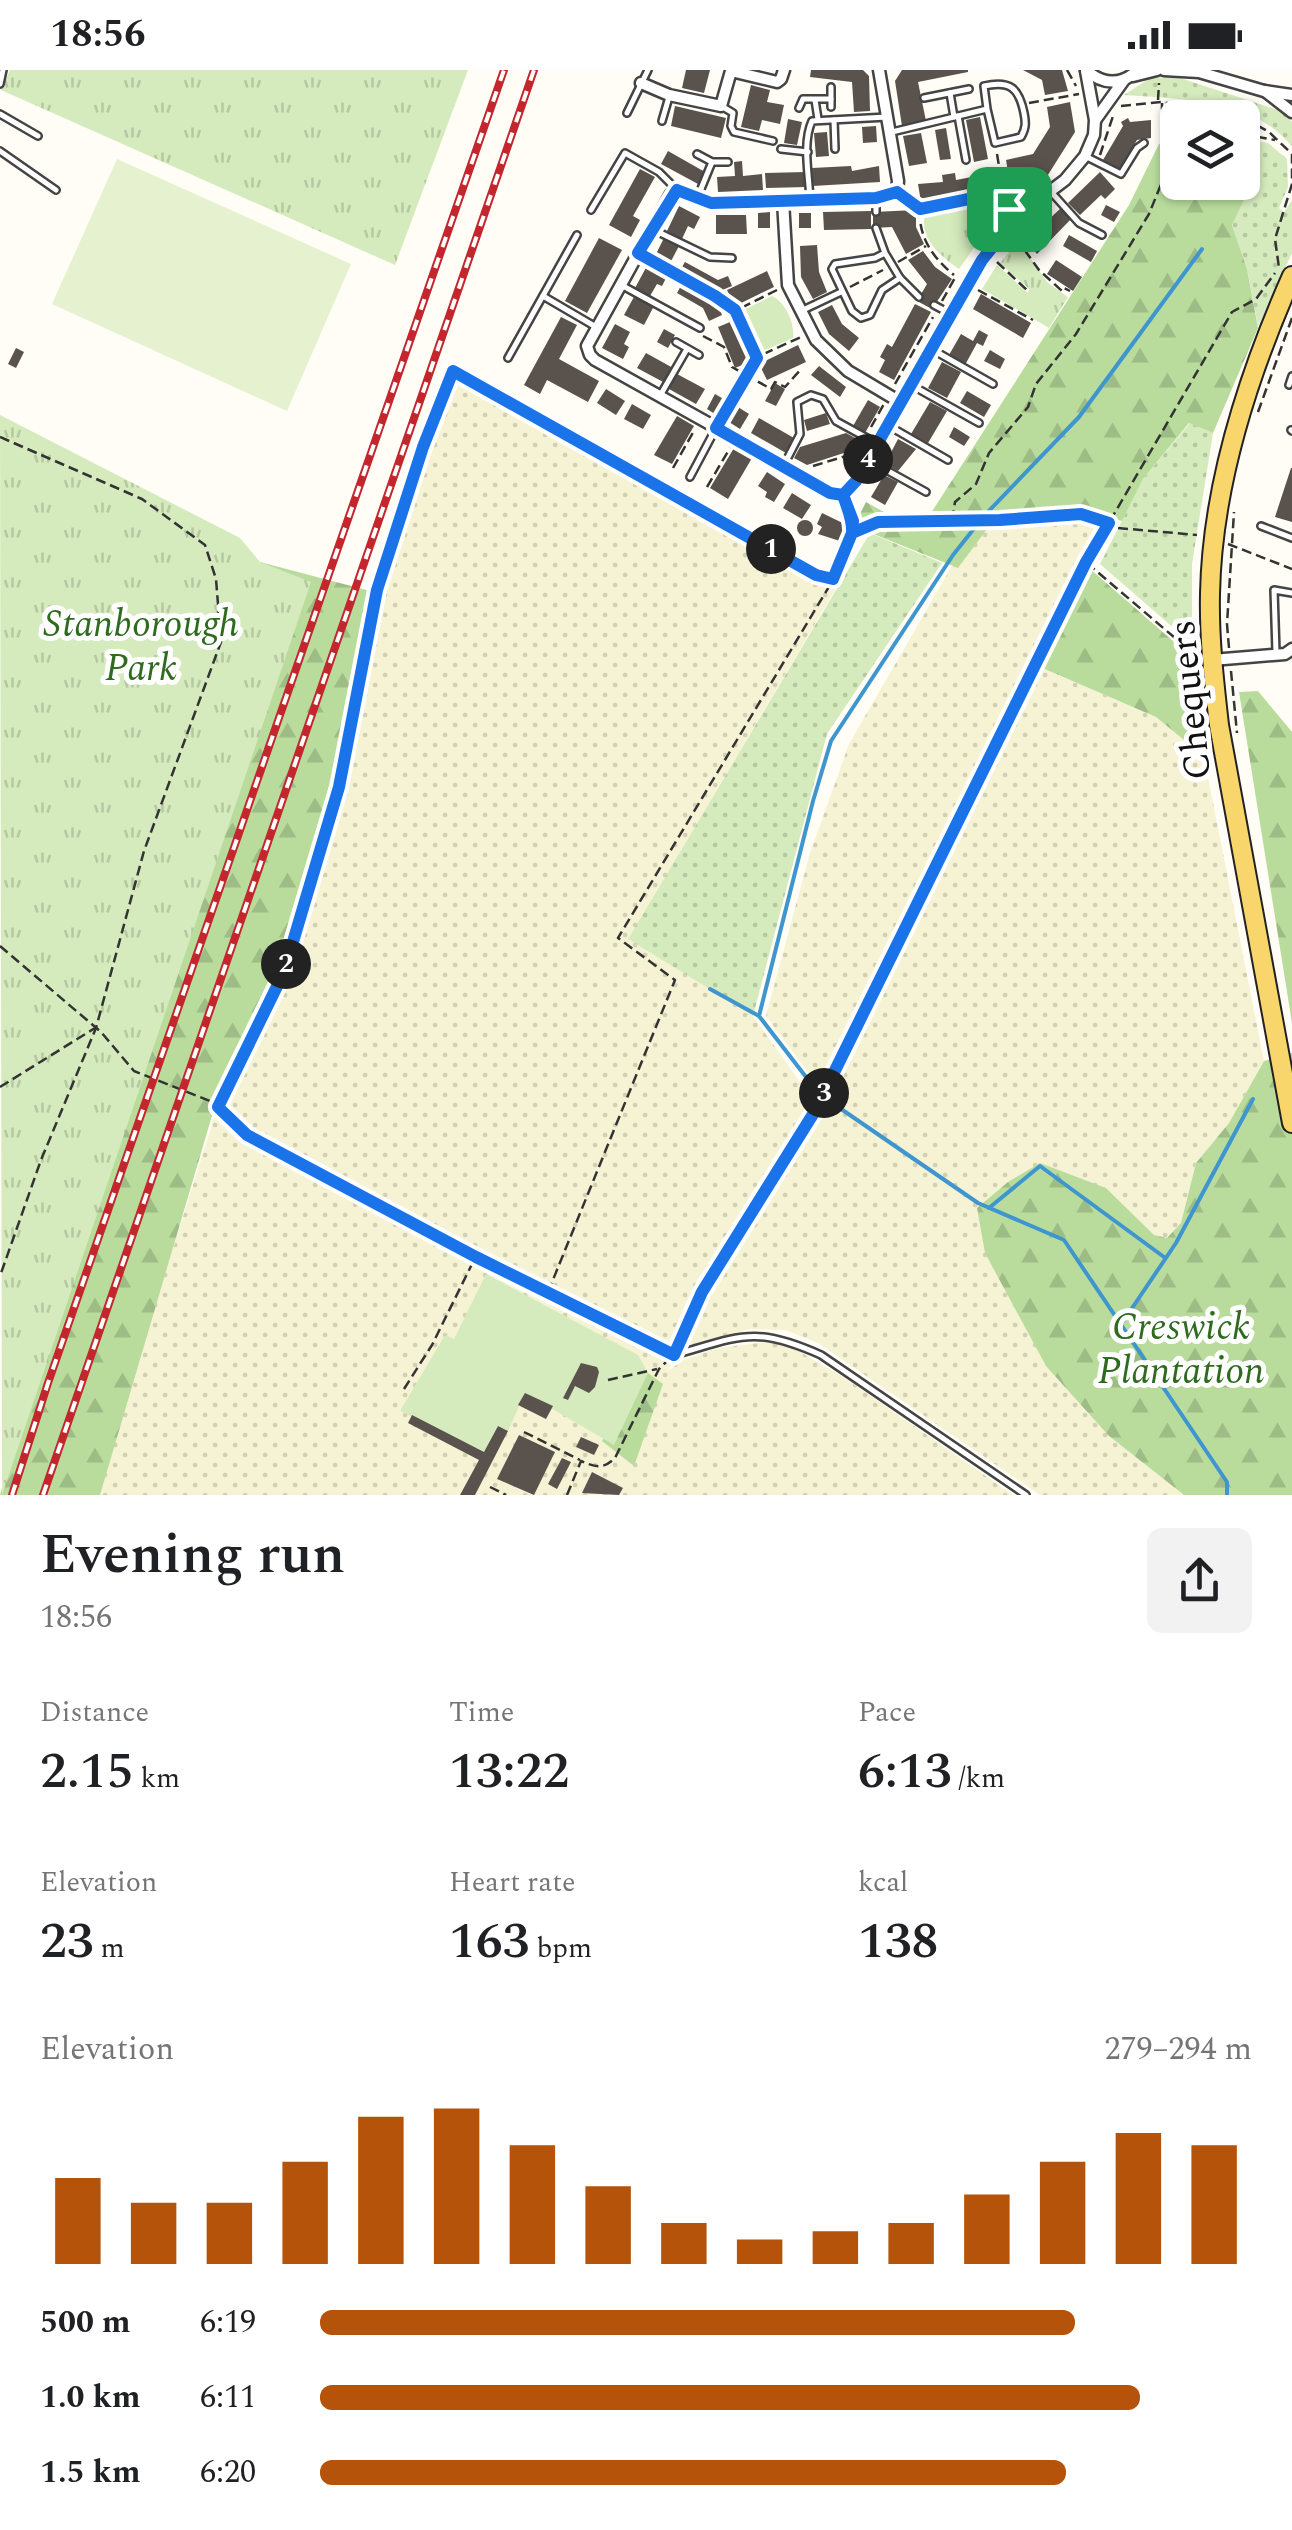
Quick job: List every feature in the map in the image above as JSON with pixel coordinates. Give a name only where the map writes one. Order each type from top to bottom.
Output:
[{"type":"main road","name":"Chequers","points":[[1286,272],[1235,430],[1222,541],[1210,593],[1246,878],[1292,1123]]},
{"type":"street","points":[[642,83],[669,94],[721,106],[731,70],[776,82],[784,70]]},
{"type":"street","points":[[879,70],[897,192],[876,198],[711,203],[677,190],[587,346],[590,356],[716,428],[786,461],[830,493],[843,495],[849,492],[868,460],[871,440],[886,425],[930,348],[941,309],[1016,218],[1076,170],[1085,156],[1094,135],[1095,120],[1086,71]]},
{"type":"street","points":[[1086,71],[1104,82],[1160,70],[1198,71],[1264,91],[1292,95]]},
{"type":"street","points":[[1095,120],[1131,75]]},
{"type":"street","points":[[1264,91],[1292,112]]},
{"type":"street","points":[[783,201],[788,286],[811,332],[832,358],[900,402]]},
{"type":"street","points":[[1221,659],[1276,655],[1292,649]]},
{"type":"lane","points":[[0,84],[3,70]]},
{"type":"lane","points":[[627,113],[648,70]]},
{"type":"lane","points":[[1003,82],[1015,87],[1022,104],[1024,132],[1015,140],[995,142],[987,109],[984,86],[1003,82]]},
{"type":"lane","points":[[831,87],[831,107]]},
{"type":"lane","points":[[924,98],[969,89]]},
{"type":"lane","points":[[950,93],[966,160]]},
{"type":"lane","points":[[662,121],[669,94]]},
{"type":"lane","points":[[798,108],[803,99],[832,99]]},
{"type":"lane","points":[[815,100],[818,119]]},
{"type":"lane","points":[[721,106],[733,113],[734,132],[772,141]]},
{"type":"lane","points":[[889,132],[987,109]]},
{"type":"lane","points":[[0,114],[38,136]]},
{"type":"lane","points":[[810,200],[809,126],[818,119],[886,118]]},
{"type":"lane","points":[[834,120],[836,149]]},
{"type":"lane","points":[[1085,156],[1122,174],[1144,144]]},
{"type":"lane","points":[[781,149],[808,152]]},
{"type":"lane","points":[[0,150],[56,190]]},
{"type":"lane","points":[[591,210],[624,152],[659,172],[677,190]]},
{"type":"lane","points":[[697,154],[712,162],[728,162]]},
{"type":"lane","points":[[697,198],[712,162]]},
{"type":"lane","points":[[1050,191],[1080,223],[1102,235]]},
{"type":"lane","points":[[876,198],[876,212]]},
{"type":"lane","points":[[876,228],[900,278],[919,297]]},
{"type":"lane","points":[[652,229],[710,258],[732,258]]},
{"type":"lane","points":[[508,358],[577,235]]},
{"type":"lane","points":[[885,253],[832,266],[852,312],[865,319],[882,290],[900,278]]},
{"type":"lane","points":[[620,284],[700,328]]},
{"type":"lane","points":[[800,311],[841,292]]},
{"type":"lane","points":[[543,296],[596,327]]},
{"type":"lane","points":[[676,342],[699,355]]},
{"type":"lane","points":[[660,396],[687,348]]},
{"type":"lane","points":[[930,348],[992,384]]},
{"type":"lane","points":[[1288,385],[1292,376]]},
{"type":"lane","points":[[910,385],[980,423]]},
{"type":"lane","points":[[786,461],[802,426],[796,402],[811,394],[823,399],[836,420],[871,440]]},
{"type":"lane","points":[[886,425],[948,460]]},
{"type":"lane","points":[[690,477],[716,428]]},
{"type":"lane","points":[[868,460],[926,492]]},
{"type":"lane","points":[[1261,526],[1292,538]]},
{"type":"lane","points":[[1276,655],[1274,590],[1292,593]]},
{"type":"lane","points":[[674,1355],[741,1336],[784,1338],[821,1355],[1026,1495]]},
{"type":"path","points":[[1022,104],[1079,95],[1067,70]]},
{"type":"path","points":[[1160,70],[1160,100]]},
{"type":"path","points":[[1120,106],[1160,102]]},
{"type":"path","points":[[524,1432],[596,1467],[608,1465],[659,1368],[674,1355],[702,1292],[815,1111],[1086,562],[1145,455],[1232,312],[1256,299],[1286,272],[1275,239],[1292,184],[1292,154],[1260,129]]},
{"type":"path","points":[[1260,139],[1277,140]]},
{"type":"path","points":[[995,142],[1003,192],[1016,218]]},
{"type":"path","points":[[952,520],[955,502],[976,484],[988,453],[1028,407],[1036,384],[1076,334],[1149,214],[1160,186]]},
{"type":"path","points":[[897,192],[920,209],[1003,192]]},
{"type":"path","points":[[786,461],[808,468],[856,453],[871,440],[888,395],[941,309],[956,276],[928,245],[922,233],[920,209]]},
{"type":"path","points":[[1016,238],[1051,284],[1070,291]]},
{"type":"path","points":[[638,253],[735,310],[757,358]]},
{"type":"path","points":[[987,253],[1028,292]]},
{"type":"path","points":[[735,310],[788,286]]},
{"type":"path","points":[[978,290],[1033,320]]},
{"type":"path","points":[[1259,411],[1292,318]]},
{"type":"path","points":[[700,328],[701,336],[724,347],[732,367],[771,389],[776,382],[785,387],[802,368]]},
{"type":"path","points":[[716,428],[757,358],[811,332]]},
{"type":"path","points":[[218,1107],[284,972],[339,787],[377,590],[423,447],[453,371],[816,575],[833,579]]},
{"type":"path","points":[[673,468],[700,418]]},
{"type":"path","points":[[0,437],[142,499],[206,546],[216,579],[221,642],[144,851],[96,1028],[40,1160],[0,1276]]},
{"type":"path","points":[[708,488],[735,438]]},
{"type":"path","points":[[548,1292],[675,980],[618,938],[833,579],[852,533],[853,521],[843,495]]},
{"type":"path","points":[[1086,562],[1198,658],[1221,659],[1227,624],[1222,541],[1236,502]]},
{"type":"path","points":[[852,533],[878,522],[1081,514],[1118,528],[1222,541],[1292,568]]},
{"type":"path","points":[[0,946],[96,1028],[134,1071],[210,1100],[247,1135],[280,1154],[674,1355]]},
{"type":"path","points":[[0,1087],[96,1028]]},
{"type":"path","points":[[404,1389],[432,1345],[476,1257]]},
{"type":"path","points":[[608,1380],[659,1368]]},
{"type":"path","points":[[567,1495],[582,1460]]},
{"type":"path","points":[[490,1487],[506,1495]]},
{"type":"shaded area","points":[[452,369],[509,394],[841,580],[628,939],[753,1016],[812,1099],[826,1106],[1040,667],[1156,717],[1203,752],[1264,1061],[1229,1123],[1196,1163],[1181,1223],[1167,1238],[1154,1236],[1106,1188],[1109,1436],[1184,1495],[1040,1495],[818,1343],[785,1330],[750,1329],[678,1348],[668,1371],[684,1360],[717,1348],[768,1342],[793,1348],[845,1378],[1013,1495],[100,1495],[214,1118],[253,1148],[461,1257],[466,1247],[264,1140],[220,1099],[279,971],[349,712],[374,592],[420,448]]},
{"type":"shaded area","points":[[1077,519],[1102,526],[822,1091],[766,1016],[809,856],[849,744],[952,566],[959,567],[990,524]]},
{"type":"green space","points":[[10,70],[468,70],[395,265],[1,90]]},
{"type":"green space","points":[[1177,77],[1247,100],[1124,95],[1150,78]]},
{"type":"green space","points":[[1260,104],[1284,112],[1292,122],[1292,147],[1260,120]]},
{"type":"green space","points":[[1260,141],[1268,143],[1287,159],[1288,187],[1279,208],[1284,212],[1292,200],[1292,253],[1258,326],[1247,269],[1232,225],[1244,200],[1260,200]]},
{"type":"green space","points":[[1159,144],[1160,200],[1244,200],[1232,225],[1247,269],[1258,328],[1213,433],[1189,423],[1143,479],[1122,521],[1085,510],[996,517],[958,568],[871,533],[856,522],[866,502],[884,512],[931,513],[1129,205]]},
{"type":"green space","points":[[117,159],[351,264],[287,411],[52,304]]},
{"type":"green space","points":[[999,196],[1006,211],[985,232],[959,269],[927,237],[926,210]]},
{"type":"green space","points":[[1018,241],[1048,283],[1068,297],[1049,328],[982,289],[997,265],[1028,293],[1029,289],[1000,263]]},
{"type":"green space","points":[[772,296],[788,314],[793,338],[765,350],[758,349],[742,316],[744,310]]},
{"type":"green space","name":"Stanborough Park","points":[[0,415],[240,538],[260,562],[311,582],[2,1495]]},
{"type":"green space","points":[[1190,423],[1213,433],[1192,564],[1192,644],[1100,564],[1143,479]]},
{"type":"green space","points":[[870,533],[942,563],[827,734],[753,1016],[628,939]]},
{"type":"green space","points":[[260,562],[374,592],[349,712],[279,971],[214,1109],[100,1495],[0,1495]]},
{"type":"green space","points":[[1089,568],[1196,661],[1203,752],[1156,717],[1040,667]]},
{"type":"green space","points":[[1258,691],[1292,732],[1292,1023],[1239,692]]},
{"type":"green space","name":"Creswick Plantation","points":[[1292,1053],[1292,1495],[1184,1495],[1109,1436],[1046,1366],[985,1253],[977,1208],[1008,1182],[1040,1163],[1106,1188],[1154,1235],[1167,1238],[1181,1223],[1196,1163],[1229,1123],[1264,1061]]},
{"type":"green space","points":[[486,1274],[638,1355],[648,1373],[614,1445],[525,1393],[508,1431],[498,1426],[484,1452],[400,1411],[445,1335],[454,1339]]},
{"type":"green space","points":[[648,1373],[663,1384],[634,1466],[602,1441],[638,1374]]},
{"type":"building","points":[[686,70],[710,70],[704,93],[682,88]]},
{"type":"building","points":[[811,70],[863,70],[869,76],[870,111],[854,112],[852,82],[810,77]]},
{"type":"building","points":[[902,70],[968,72],[918,82],[926,121],[902,126],[895,81]]},
{"type":"building","points":[[1023,70],[1062,70],[1068,91],[1045,95],[1042,80]]},
{"type":"building","points":[[751,85],[770,90],[767,102],[784,105],[780,124],[762,120],[759,131],[741,127]]},
{"type":"building","points":[[1070,102],[1075,132],[1046,178],[1010,184],[1006,160],[1033,154],[1050,127],[1047,107]]},
{"type":"building","points":[[675,106],[726,118],[721,138],[671,126]]},
{"type":"building","points":[[980,117],[988,159],[974,162],[966,120]]},
{"type":"building","points":[[1128,118],[1130,122],[1151,120],[1151,138],[1137,140],[1120,169],[1103,160],[1123,126],[1121,122]]},
{"type":"building","points":[[788,119],[802,122],[797,145],[784,143]]},
{"type":"building","points":[[876,126],[877,142],[863,143],[862,127]]},
{"type":"building","points":[[946,128],[951,159],[940,160],[935,130]]},
{"type":"building","points":[[827,132],[829,156],[816,157],[814,133]]},
{"type":"building","points":[[921,133],[927,163],[909,166],[903,136]]},
{"type":"building","points":[[668,151],[705,172],[698,184],[661,164]]},
{"type":"building","points":[[742,161],[743,176],[762,174],[763,190],[718,192],[717,177],[735,176],[734,162]]},
{"type":"building","points":[[851,166],[852,171],[879,166],[880,182],[813,186],[812,168]]},
{"type":"building","points":[[640,169],[655,177],[633,216],[640,220],[631,237],[609,225]]},
{"type":"building","points":[[806,172],[807,187],[766,188],[765,173]]},
{"type":"building","points":[[1100,172],[1115,189],[1105,199],[1101,195],[1080,215],[1068,203]]},
{"type":"building","points":[[955,173],[956,180],[993,173],[996,189],[921,202],[918,184],[943,182],[942,175]]},
{"type":"building","points":[[1106,205],[1120,212],[1114,222],[1101,215]]},
{"type":"building","points":[[679,206],[700,217],[694,229],[688,226],[682,239],[667,231]]},
{"type":"building","points":[[1062,207],[1073,217],[1037,254],[1026,241]]},
{"type":"building","points":[[916,210],[916,227],[924,244],[906,254],[892,227],[873,228],[873,212]]},
{"type":"building","points":[[871,211],[871,229],[824,230],[823,212]]},
{"type":"building","points":[[770,212],[770,228],[758,228],[758,213]]},
{"type":"building","points":[[799,213],[811,213],[811,228],[799,228]]},
{"type":"building","points":[[716,215],[746,215],[747,234],[716,234]]},
{"type":"building","points":[[1069,235],[1097,251],[1091,262],[1063,246]]},
{"type":"building","points":[[599,238],[622,250],[587,313],[565,301]]},
{"type":"building","points":[[664,238],[679,246],[669,265],[654,258]]},
{"type":"building","points":[[817,245],[819,272],[827,292],[813,299],[801,277],[800,246]]},
{"type":"building","points":[[923,251],[935,267],[952,279],[932,309],[917,301],[927,284],[908,260]]},
{"type":"building","points":[[1056,260],[1082,277],[1073,291],[1047,274]]},
{"type":"building","points":[[685,262],[718,280],[728,276],[732,286],[715,293],[679,272]]},
{"type":"building","points":[[648,264],[668,274],[650,296],[635,288]]},
{"type":"building","points":[[767,271],[774,287],[735,306],[727,290]]},
{"type":"building","points":[[683,282],[715,299],[722,315],[709,321],[703,308],[677,293]]},
{"type":"building","points":[[981,294],[1031,323],[1023,338],[973,309]]},
{"type":"building","points":[[635,295],[654,306],[644,325],[624,315]]},
{"type":"building","points":[[915,304],[931,312],[894,380],[879,372],[885,360],[880,357],[887,344],[892,347]]},
{"type":"building","points":[[832,305],[842,324],[859,338],[849,351],[829,334],[818,312]]},
{"type":"building","points":[[561,317],[577,325],[559,359],[599,381],[588,402],[547,380],[540,394],[524,385]]},
{"type":"building","points":[[735,320],[752,361],[735,368],[718,327]]},
{"type":"building","points":[[615,324],[630,332],[623,359],[602,348]]},
{"type":"building","points":[[664,329],[675,335],[668,348],[657,342]]},
{"type":"building","points":[[979,330],[988,335],[983,346],[977,343],[965,365],[949,355],[961,334],[973,341]]},
{"type":"building","points":[[798,345],[806,362],[767,380],[759,364]]},
{"type":"building","points":[[16,348],[24,352],[16,368],[8,364]]},
{"type":"building","points":[[990,350],[1005,359],[1000,369],[984,361]]},
{"type":"building","points":[[646,353],[673,368],[665,383],[637,368]]},
{"type":"building","points":[[942,362],[961,372],[947,398],[928,388]]},
{"type":"building","points":[[819,366],[846,387],[840,397],[811,375]]},
{"type":"building","points":[[677,374],[705,389],[696,404],[669,389]]},
{"type":"building","points":[[775,383],[785,389],[776,406],[765,401]]},
{"type":"building","points":[[606,389],[625,401],[616,415],[597,403]]},
{"type":"building","points":[[967,391],[991,405],[984,417],[960,403]]},
{"type":"building","points":[[715,394],[727,401],[718,416],[707,409]]},
{"type":"building","points":[[868,400],[880,407],[865,433],[853,426]]},
{"type":"building","points":[[930,402],[947,411],[928,443],[911,434]]},
{"type":"building","points":[[632,404],[651,415],[643,429],[624,419]]},
{"type":"building","points":[[738,407],[749,414],[740,429],[729,422]]},
{"type":"building","points":[[826,413],[830,424],[807,431],[804,420]]},
{"type":"building","points":[[677,416],[694,426],[672,464],[654,455]]},
{"type":"building","points":[[759,418],[794,438],[786,453],[751,433]]},
{"type":"building","points":[[954,427],[970,437],[964,446],[949,437]]},
{"type":"building","points":[[846,433],[857,439],[850,451],[807,465],[794,458],[800,447]]},
{"type":"building","points":[[898,439],[916,449],[898,471],[885,464]]},
{"type":"building","points":[[734,448],[752,458],[728,499],[710,488]]},
{"type":"building","points":[[1292,468],[1292,522],[1275,517]]},
{"type":"building","points":[[767,472],[785,484],[774,502],[758,486]]},
{"type":"building","points":[[884,475],[898,482],[885,505],[871,497]]},
{"type":"building","points":[[792,493],[811,505],[802,519],[783,508]]},
{"type":"building","points":[[822,513],[851,527],[843,542],[818,534]]},
{"type":"building","points":[[805,520],[813,528],[805,536],[797,528]]},
{"type":"building","points":[[581,1363],[597,1367],[595,1387],[589,1393],[575,1386],[568,1400],[563,1398]]},
{"type":"building","points":[[525,1393],[553,1406],[546,1419],[518,1405]]},
{"type":"building","points":[[412,1415],[484,1452],[498,1426],[508,1431],[475,1495],[460,1495],[479,1460],[408,1423]]},
{"type":"building","points":[[519,1435],[555,1452],[534,1495],[497,1479]]},
{"type":"building","points":[[581,1437],[599,1445],[594,1455],[576,1447]]},
{"type":"building","points":[[562,1458],[571,1462],[557,1489],[548,1484]]},
{"type":"building","points":[[592,1472],[623,1488],[619,1495],[582,1493]]},
{"type":"waterway","points":[[816,1090],[759,1016],[831,741],[953,555],[984,516],[1079,417],[1202,249]]},
{"type":"waterway","points":[[710,989],[759,1016]]},
{"type":"waterway","points":[[1122,1323],[1176,1243],[1253,1099]]},
{"type":"waterway","points":[[828,1100],[978,1203],[1064,1240],[1227,1482],[1227,1495]]},
{"type":"waterway","points":[[989,1208],[1040,1166],[1164,1257]]},
{"type":"railway","points":[[12,1495],[504,70]]},
{"type":"railway","points":[[43,1495],[534,70]]},
{"type":"route","points":[[1009,209],[1003,192],[920,209],[897,192],[876,198],[711,203],[677,190],[638,253],[735,310],[757,358],[716,428],[830,493],[843,495],[853,521],[852,533],[833,579],[816,575],[453,371],[423,447],[377,590],[339,787],[284,972],[218,1107],[247,1135],[476,1257],[674,1355],[702,1292],[815,1111],[1086,562],[1109,523],[1081,514],[878,522],[852,533],[853,521],[849,514],[843,495],[856,481],[982,260],[1016,218],[1009,209]]}]
